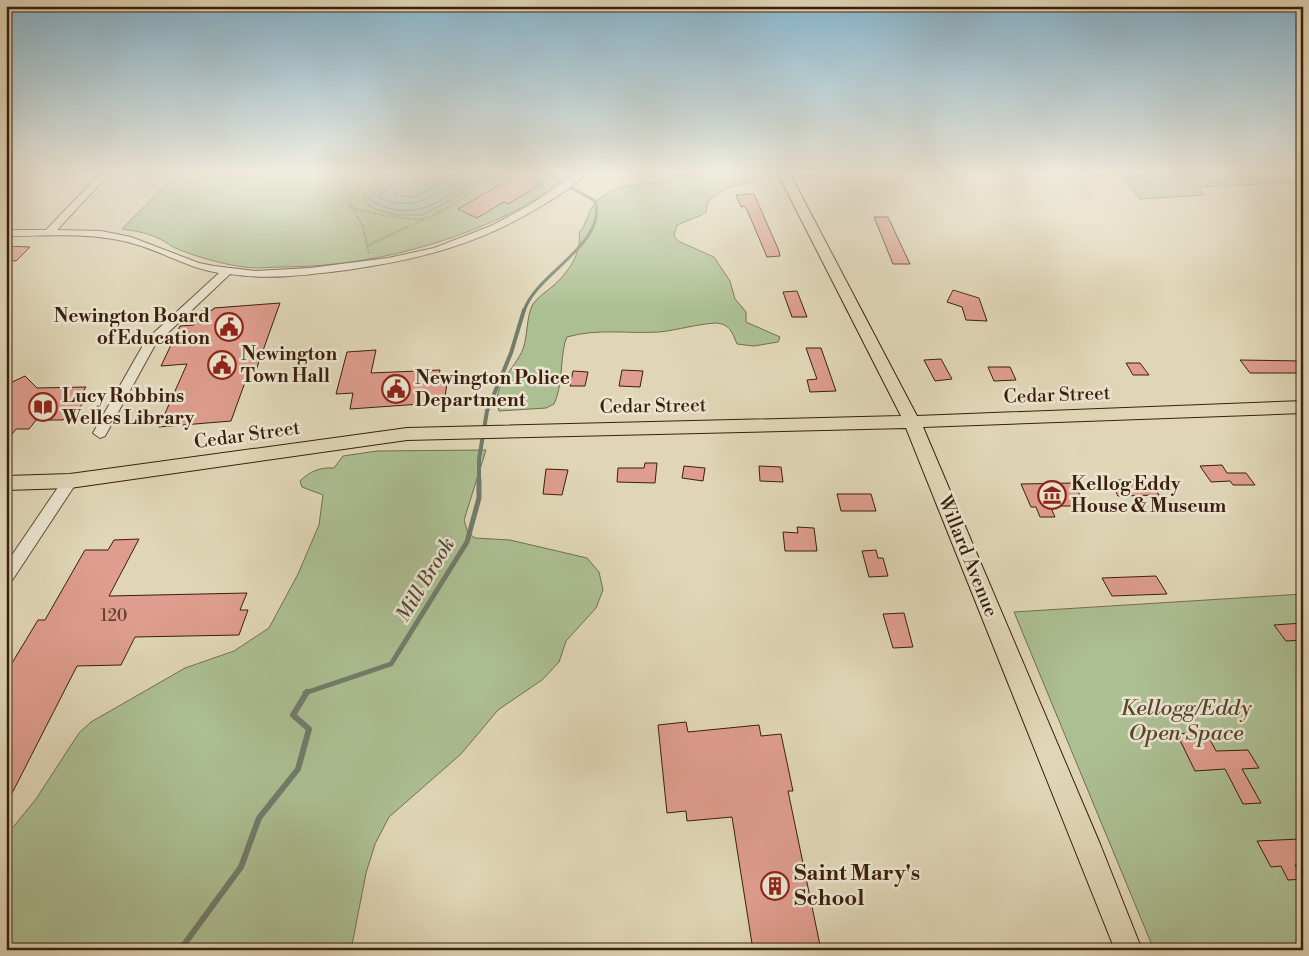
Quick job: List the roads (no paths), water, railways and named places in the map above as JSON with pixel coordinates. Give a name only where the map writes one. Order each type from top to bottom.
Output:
[{"type":"main road","name":"Willard Avenue","points":[[807,219],[912,422],[1091,853],[1129,950]]},
{"type":"main road","name":"Cedar Street","points":[[6,483],[70,481],[407,434],[912,422],[1303,407]]},
{"type":"street","points":[[48,234],[63,219]]},
{"type":"street","points":[[6,233],[93,234],[130,239],[160,249],[192,264],[227,271],[258,274],[288,273],[413,256],[468,238],[506,219]]},
{"type":"street","points":[[100,433],[150,343],[227,271]]},
{"type":"street","points":[[6,577],[70,481]]},
{"type":"waterway","name":"Mill Brook","points":[[524,311],[531,297],[542,284],[581,245],[591,231],[595,219]]},
{"type":"waterway","name":"Mill Brook","points":[[307,692],[391,664],[467,542],[479,498],[479,459],[487,411],[511,353],[524,310]]},
{"type":"waterway","name":"Mill Brook","points":[[180,950],[241,867],[259,818],[298,769],[309,729],[293,715],[307,692]]},
{"type":"place","name":"Newington Board of Education","points":[[229,327]]},
{"type":"place","name":"Newington Town Hall","points":[[222,365]]},
{"type":"place","name":"Newington Police Department","points":[[396,389]]},
{"type":"place","name":"Lucy Robbins Welles Library","points":[[43,407]]},
{"type":"place","name":"Kellog Eddy House & Museum","points":[[1052,495]]},
{"type":"place","name":"Saint Mary's School","points":[[775,886]]},
{"type":"park label","name":"Kellogg/Eddy Open Space","points":[[1186,720]]}]
